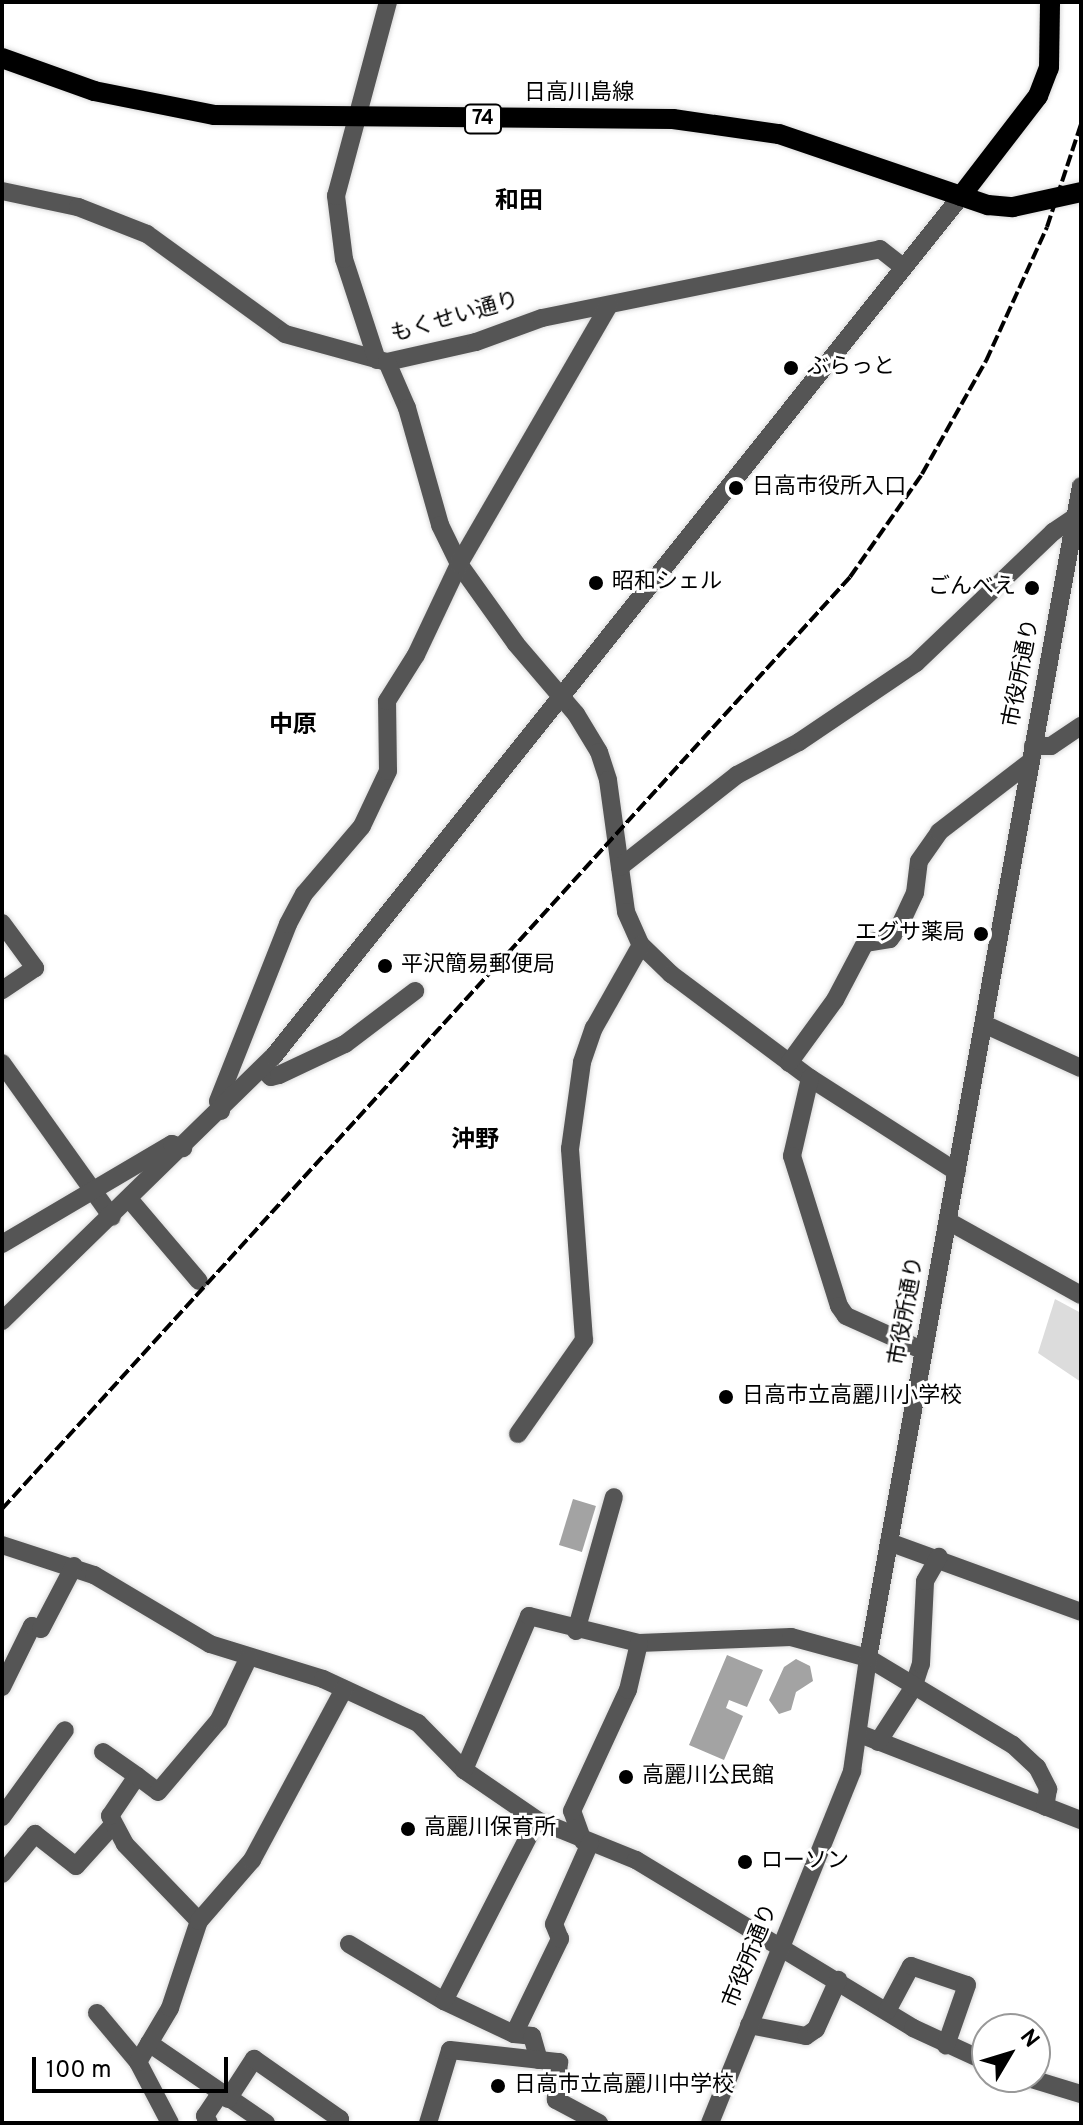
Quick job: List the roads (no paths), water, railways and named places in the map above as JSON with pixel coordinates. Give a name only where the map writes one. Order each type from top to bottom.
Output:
[{"type":"main road","points":[[961,196],[1038,96],[1049,68],[1050,2]]},
{"type":"main road","name":"日高川島線","points":[[2,58],[94,91],[173,109],[256,118],[624,117],[723,124],[836,150],[961,196],[1013,207],[1081,192]]},
{"type":"street","points":[[388,2],[336,196],[337,232],[382,361],[407,408],[440,525],[459,564],[558,697],[576,714],[599,752],[626,912],[641,945],[671,974],[789,1063],[957,1172]]},
{"type":"street","name":"もくせい通り","points":[[2,191],[67,203],[147,234],[285,334],[382,361],[461,346],[542,318],[880,249],[903,267]]},
{"type":"street","points":[[2,1321],[263,1069],[961,196]]},
{"type":"street","points":[[221,1111],[218,1101],[288,924],[304,894],[362,826],[388,771],[384,710],[459,564],[609,305]]},
{"type":"street","name":"市役所通り","points":[[710,2123],[846,1788],[860,1734],[868,1658],[986,1025],[1031,754],[1079,517],[1081,486]]},
{"type":"street","points":[[620,867],[737,775],[799,742],[916,663],[1053,532],[1079,517]]},
{"type":"street","points":[[789,1063],[835,1000],[865,943],[890,939],[900,925],[915,893],[919,861],[939,832],[1031,754],[1051,746],[1081,726]]},
{"type":"street","points":[[2,923],[35,968],[2,990]]},
{"type":"street","points":[[518,1434],[584,1340],[570,1149],[582,1062],[594,1028],[641,945]]},
{"type":"street","points":[[263,1069],[271,1077],[345,1044],[415,991]]},
{"type":"street","points":[[986,1025],[1081,1068]]},
{"type":"street","points":[[2,1063],[112,1217]]},
{"type":"street","points":[[810,1078],[792,1139],[792,1156],[839,1306],[846,1316],[924,1351]]},
{"type":"street","points":[[2,1244],[172,1144],[183,1148]]},
{"type":"street","points":[[130,1200],[199,1281]]},
{"type":"street","points":[[948,1221],[1081,1295]]},
{"type":"street","points":[[576,1631],[614,1497]]},
{"type":"street","points":[[889,1542],[939,1557],[1081,1612]]},
{"type":"street","points":[[2,1545],[74,1566],[153,1615],[248,1659],[344,1689],[418,1723],[464,1770],[537,1820],[636,1860],[887,2011],[946,2045],[971,2055]]},
{"type":"street","points":[[878,1742],[913,1688],[921,1664],[925,1581],[939,1557]]},
{"type":"street","points":[[2,1687],[32,1626],[41,1629],[74,1566]]},
{"type":"street","points":[[464,1770],[529,1616],[576,1631],[639,1643],[791,1637],[868,1658],[1021,1752],[1037,1767],[1048,1789],[1045,1807]]},
{"type":"street","points":[[514,2034],[560,1939],[554,1924],[587,1842],[572,1811],[628,1690],[639,1643]]},
{"type":"street","points":[[103,1752],[158,1792],[219,1720],[248,1659]]},
{"type":"street","points":[[138,2062],[170,2008],[199,1921],[252,1860],[344,1689]]},
{"type":"street","points":[[2,1817],[65,1730]]},
{"type":"street","points":[[860,1734],[1081,1820]]},
{"type":"street","points":[[137,1776],[110,1816],[112,1826],[199,1921]]},
{"type":"street","points":[[444,2001],[537,1820]]},
{"type":"street","points":[[2,1874],[35,1834],[76,1866],[112,1826]]},
{"type":"street","points":[[349,1944],[444,2001],[514,2034],[532,2036],[539,2060]]},
{"type":"street","points":[[887,2011],[911,1966],[967,1985],[946,2045]]},
{"type":"street","points":[[749,2025],[806,2036],[816,2029],[838,1980]]},
{"type":"street","points":[[97,2013],[138,2062],[170,2123]]},
{"type":"street","points":[[149,2043],[266,2123]]},
{"type":"street","points":[[428,2123],[450,2050],[559,2062],[556,2100],[599,2123]]},
{"type":"street","points":[[209,2123],[205,2116],[254,2059],[340,2119],[337,2123]]},
{"type":"street","points":[[1051,2085],[1081,2094]]},
{"type":"railway","points":[[2,1509],[850,577],[922,474],[986,361],[1047,227],[1081,124]]},
{"type":"place","name":"ぶらっと","points":[[791,368]]},
{"type":"place","name":"日高市役所入口","points":[[736,488]]},
{"type":"place","name":"昭和シェル","points":[[596,583]]},
{"type":"place","name":"ごんべえ","points":[[1032,588]]},
{"type":"place","name":"エグサ薬局","points":[[981,934]]},
{"type":"place","name":"平沢簡易郵便局","points":[[385,966]]},
{"type":"place","name":"日高市立高麗川小学校","points":[[726,1397]]},
{"type":"place","name":"高麗川公民館","points":[[626,1777]]},
{"type":"place","name":"高麗川保育所","points":[[408,1829]]},
{"type":"place","name":"ローソン","points":[[745,1862]]},
{"type":"place","name":"日高市立高麗川中学校","points":[[498,2086]]},
{"type":"district","name":"和田","points":[[519,203]]},
{"type":"district","name":"中原","points":[[293,727]]},
{"type":"district","name":"沖野","points":[[475,1142]]}]
